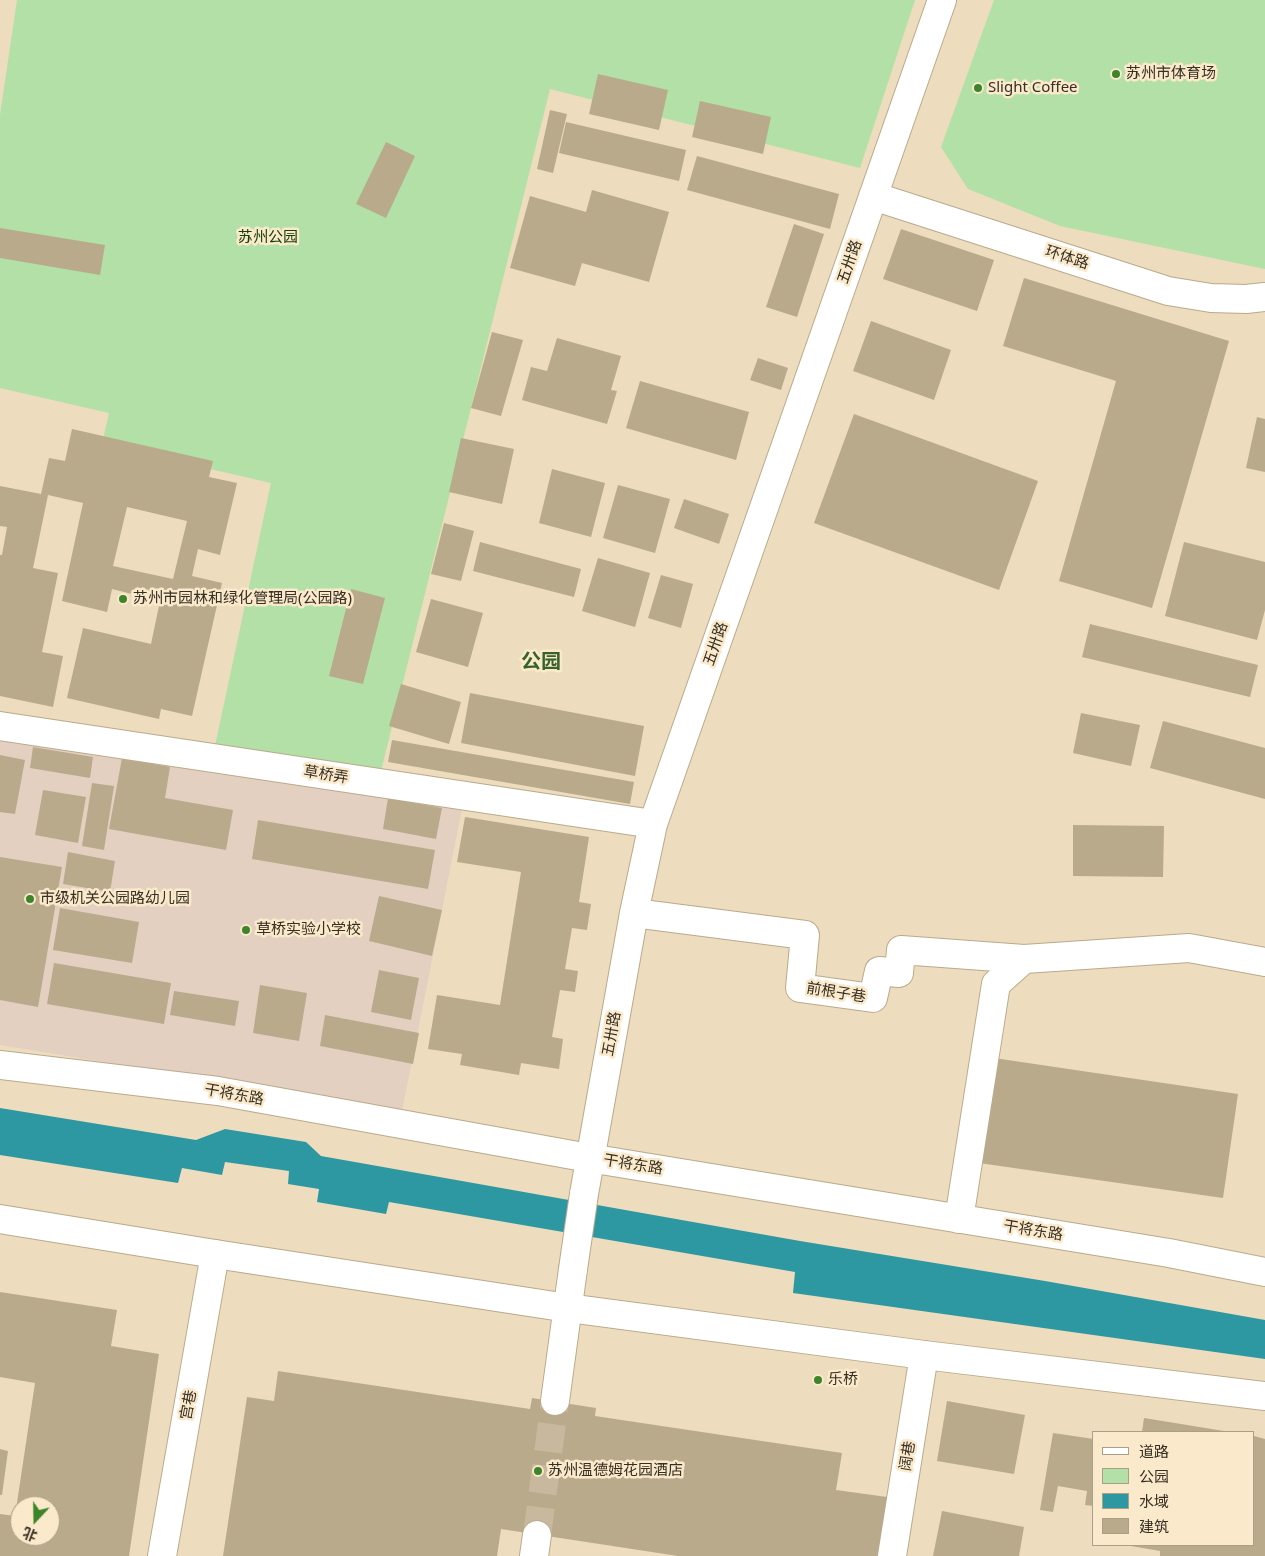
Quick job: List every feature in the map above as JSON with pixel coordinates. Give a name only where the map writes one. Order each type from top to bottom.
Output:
[{"type":"street","name":"五卅路","points":[[555,1401],[589,1158],[634,913],[653,824],[942,0]]},
{"type":"street","name":"环体路","points":[[873,196],[1168,291],[1212,298],[1265,297]]},
{"type":"street","name":"草桥弄","points":[[0,726],[653,824]]},
{"type":"street","name":"前根子巷","points":[[634,913],[806,935],[800,988],[873,998],[879,971],[899,973],[901,950],[1024,959],[1189,948],[1265,962]]},
{"type":"street","points":[[959,1218],[996,984],[1024,959]]},
{"type":"street","name":"干将东路","points":[[0,1065],[218,1091],[589,1158],[1169,1253],[1265,1272]]},
{"type":"street","points":[[0,1219],[568,1308],[924,1355],[1265,1396]]},
{"type":"street","name":"宫巷","points":[[162,1556],[215,1254]]},
{"type":"street","name":"阔巷","points":[[892,1556],[924,1355]]},
{"type":"shaded area","name":"草桥实验小学校","points":[[0,739],[462,809],[401,1116],[201,1078],[0,1045]]},
{"type":"green space","name":"苏州公园","points":[[17,0],[915,0],[860,168],[550,89],[381,771],[215,746],[271,483],[102,444],[109,413],[0,388],[0,115]]},
{"type":"green space","name":"苏州市体育场","points":[[994,0],[1265,0],[1265,269],[1060,226],[968,189],[941,147]]},
{"type":"water","points":[[0,1108],[196,1140],[225,1129],[306,1142],[321,1156],[800,1241],[1045,1281],[1265,1320],[1265,1359],[793,1293],[795,1272],[389,1202],[386,1214],[317,1202],[319,1189],[288,1184],[289,1171],[225,1162],[222,1175],[182,1168],[178,1183],[0,1155]]},
{"type":"building","points":[[598,74],[668,90],[659,130],[589,114]]},
{"type":"building","points":[[700,101],[771,117],[763,154],[692,137]]},
{"type":"building","points":[[550,110],[567,114],[553,173],[537,169]]},
{"type":"building","points":[[566,122],[686,150],[679,181],[559,153]]},
{"type":"building","points":[[386,142],[415,156],[386,218],[356,204]]},
{"type":"building","points":[[697,156],[839,194],[830,229],[687,190]]},
{"type":"building","points":[[592,190],[669,212],[649,282],[582,263],[575,286],[510,268],[530,196],[586,212]]},
{"type":"building","points":[[794,224],[824,234],[797,317],[766,307]]},
{"type":"building","points":[[0,228],[105,245],[100,275],[0,258]]},
{"type":"building","points":[[901,229],[994,260],[977,311],[883,279]]},
{"type":"building","points":[[1024,278],[1229,341],[1152,608],[1059,581],[1116,381],[1003,346]]},
{"type":"building","points":[[871,321],[951,350],[934,400],[853,371]]},
{"type":"building","points":[[492,332],[523,340],[501,416],[471,408]]},
{"type":"building","points":[[557,338],[621,356],[611,390],[617,391],[607,424],[522,400],[531,367],[547,371]]},
{"type":"building","points":[[758,358],[788,368],[781,390],[750,380]]},
{"type":"building","points":[[640,381],[749,412],[736,460],[626,428]]},
{"type":"building","points":[[854,414],[1038,481],[999,590],[814,523]]},
{"type":"building","points":[[1257,417],[1265,419],[1265,472],[1246,468]]},
{"type":"building","points":[[72,429],[213,461],[209,477],[237,483],[220,555],[198,549],[192,576],[222,583],[192,716],[161,709],[159,719],[67,698],[83,628],[151,644],[160,601],[112,589],[107,612],[62,601],[83,503],[48,495],[33,568],[58,573],[42,652],[63,656],[53,707],[0,696],[0,555],[2,555],[7,527],[0,526],[0,486],[41,494],[49,458],[65,461]],"holes":[[[127,507],[187,521],[173,579],[113,566]]]},
{"type":"building","points":[[461,438],[514,449],[502,504],[449,492]]},
{"type":"building","points":[[552,469],[605,483],[591,537],[539,523]]},
{"type":"building","points":[[618,485],[670,499],[655,553],[603,538]]},
{"type":"building","points":[[684,499],[729,514],[719,544],[674,528]]},
{"type":"building","points":[[444,523],[474,531],[461,581],[431,574]]},
{"type":"building","points":[[480,542],[581,569],[574,597],[473,571]]},
{"type":"building","points":[[1184,542],[1265,562],[1265,610],[1257,640],[1165,616]]},
{"type":"building","points":[[598,558],[650,573],[635,627],[582,611]]},
{"type":"building","points":[[661,575],[693,584],[681,628],[648,618]]},
{"type":"building","points":[[351,589],[385,598],[363,684],[329,676]]},
{"type":"building","points":[[431,599],[483,613],[468,667],[416,652]]},
{"type":"building","points":[[1090,624],[1258,665],[1250,697],[1082,657]]},
{"type":"building","points":[[401,684],[461,702],[449,744],[389,726]]},
{"type":"building","points":[[470,693],[644,726],[635,776],[461,743]]},
{"type":"building","points":[[1081,713],[1140,725],[1131,766],[1073,753]]},
{"type":"building","points":[[1163,721],[1265,748],[1265,799],[1150,768]]},
{"type":"building","points":[[392,740],[634,782],[630,804],[388,762]]},
{"type":"building","points":[[33,747],[93,757],[90,778],[30,768]]},
{"type":"building","points":[[0,755],[25,760],[15,814],[0,812]]},
{"type":"building","points":[[122,758],[170,767],[165,798],[233,810],[226,850],[109,829]]},
{"type":"building","points":[[92,783],[114,786],[104,850],[82,846]]},
{"type":"building","points":[[43,790],[86,797],[78,843],[35,835]]},
{"type":"building","points":[[388,798],[442,808],[436,839],[383,829]]},
{"type":"building","points":[[465,817],[589,837],[579,902],[591,904],[587,930],[572,928],[565,969],[578,971],[575,992],[560,990],[552,1037],[563,1039],[559,1069],[521,1063],[519,1075],[460,1065],[462,1054],[428,1049],[437,995],[500,1005],[521,872],[457,862]]},
{"type":"building","points":[[258,820],[435,850],[428,889],[252,859]]},
{"type":"building","points":[[1073,825],[1164,826],[1163,877],[1073,876]]},
{"type":"building","points":[[68,852],[115,861],[110,892],[63,884]]},
{"type":"building","points":[[0,857],[62,867],[38,1007],[0,1000]]},
{"type":"building","points":[[379,896],[442,910],[432,956],[369,941]]},
{"type":"building","points":[[60,908],[139,922],[132,963],[53,950]]},
{"type":"building","points":[[54,963],[171,983],[164,1024],[47,1004]]},
{"type":"building","points":[[379,970],[419,978],[411,1020],[371,1012]]},
{"type":"building","points":[[260,985],[307,993],[299,1041],[253,1033]]},
{"type":"building","points":[[174,991],[239,1001],[235,1026],[170,1015]]},
{"type":"building","points":[[325,1015],[419,1033],[413,1064],[320,1046]]},
{"type":"building","points":[[994,1058],[1238,1094],[1223,1198],[979,1163]]},
{"type":"building","points":[[0,1292],[117,1310],[111,1346],[159,1354],[129,1556],[0,1556],[0,1514],[10,1515],[10,1546],[60,1546],[60,1496],[18,1496],[35,1383],[0,1377]]},
{"type":"building","name":"苏州温德姆花园酒店","points":[[278,1371],[530,1409],[532,1398],[596,1408],[595,1416],[842,1453],[836,1490],[887,1497],[878,1556],[678,1556],[501,1529],[497,1556],[223,1556],[247,1397],[274,1401]]},
{"type":"building","points":[[947,1401],[1025,1415],[1014,1474],[937,1461]]},
{"type":"building","points":[[1144,1418],[1224,1431],[1142,1431]]},
{"type":"building","points":[[1053,1433],[1092,1439],[1092,1506],[1085,1505],[1087,1491],[1058,1486],[1053,1512],[1040,1510]]},
{"type":"building","points":[[1255,1436],[1265,1439],[1265,1556],[1160,1556],[1160,1551],[1131,1546],[1255,1546]]},
{"type":"building","points":[[0,1449],[8,1451],[2,1495],[0,1495]]},
{"type":"building","points":[[942,1511],[1024,1527],[1019,1556],[933,1556]]},
{"type":"tunnel","points":[[537,1535],[555,1401]]},
{"type":"place","name":"苏州市体育场","points":[[1116,74]]},
{"type":"place","name":"Slight Coffee","points":[[978,88]]},
{"type":"place","name":"苏州市园林和绿化管理局(公园路)","points":[[123,599]]},
{"type":"place","name":"市级机关公园路幼儿园","points":[[30,899]]},
{"type":"place","name":"草桥实验小学校","points":[[246,930]]},
{"type":"place","name":"乐桥","points":[[818,1380]]},
{"type":"place","name":"苏州温德姆花园酒店","points":[[538,1471]]},
{"type":"district","name":"公园","points":[[541,662]]}]
